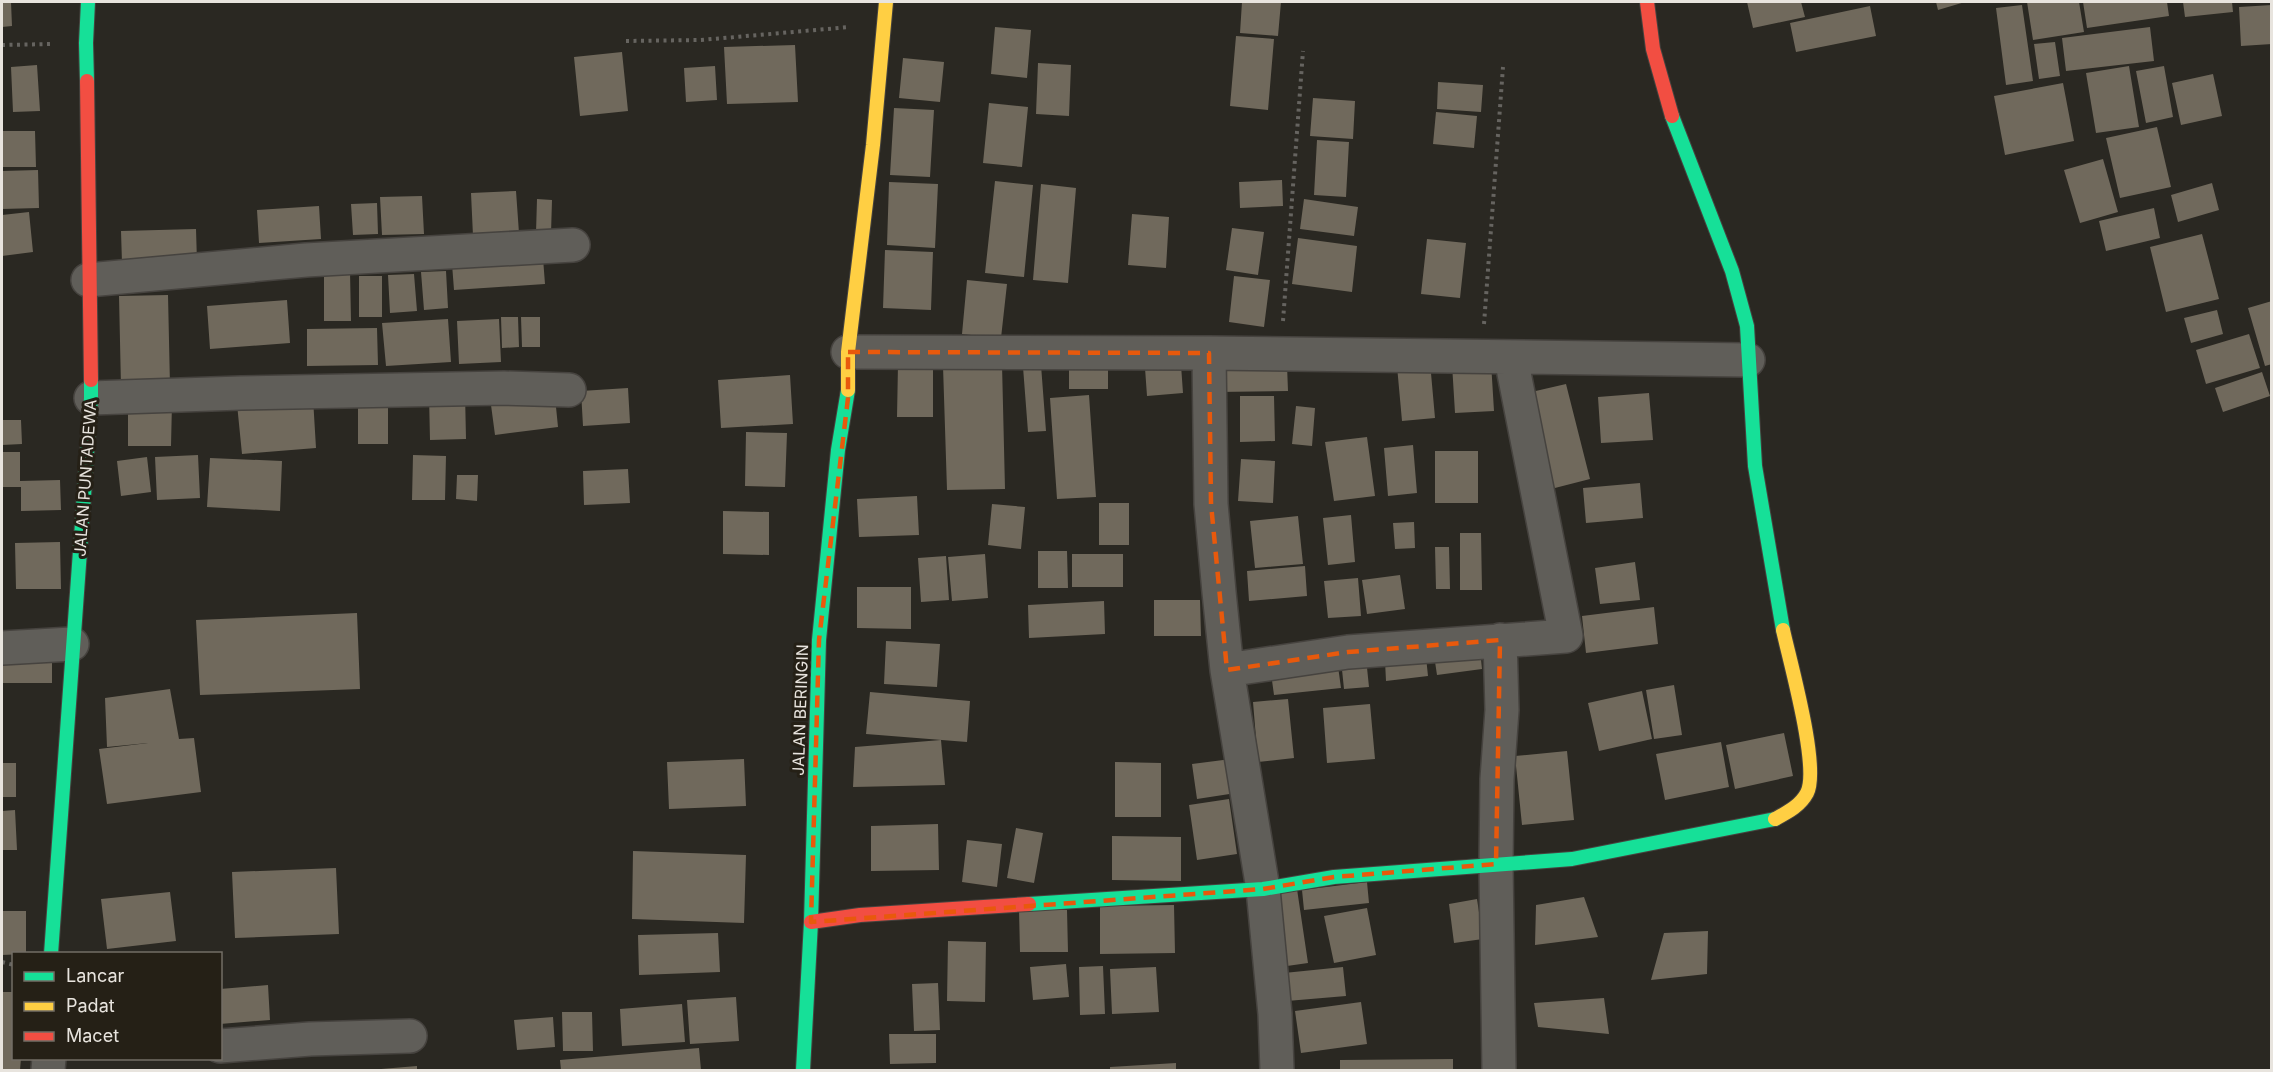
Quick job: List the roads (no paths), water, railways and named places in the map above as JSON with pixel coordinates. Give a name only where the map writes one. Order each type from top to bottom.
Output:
[{"type":"street","name":"JALAN PUNTADEWA","points":[[51,952],[72,644],[92,398],[88,280],[89,126],[86,43],[88,2]]},
{"type":"street","name":"JALAN BERINGIN","points":[[803,1071],[811,922],[819,640],[838,450],[848,398],[848,352],[873,145],[886,2]]},
{"type":"street","points":[[811,922],[860,915],[1263,889],[1334,877],[1572,859],[1776,819],[1799,805],[1808,792],[1811,778],[1807,740],[1776,595],[1755,466],[1747,326],[1732,271],[1667,103],[1653,49],[1647,2]]},
{"type":"street","points":[[88,280],[306,260],[573,244]]},
{"type":"street","points":[[848,352],[1209,353],[1748,360]]},
{"type":"street","points":[[1209,353],[1211,504],[1227,670],[1263,889],[1275,1014],[1277,1071]]},
{"type":"street","points":[[1227,670],[1348,652],[1566,636],[1496,358]]},
{"type":"street","points":[[92,398],[493,388],[569,390]]},
{"type":"street","points":[[1499,1071],[1496,864],[1497,778],[1502,710],[1500,640]]},
{"type":"street","points":[[2,648],[72,644]]},
{"type":"street","points":[[222,1046],[410,1035]]}]
